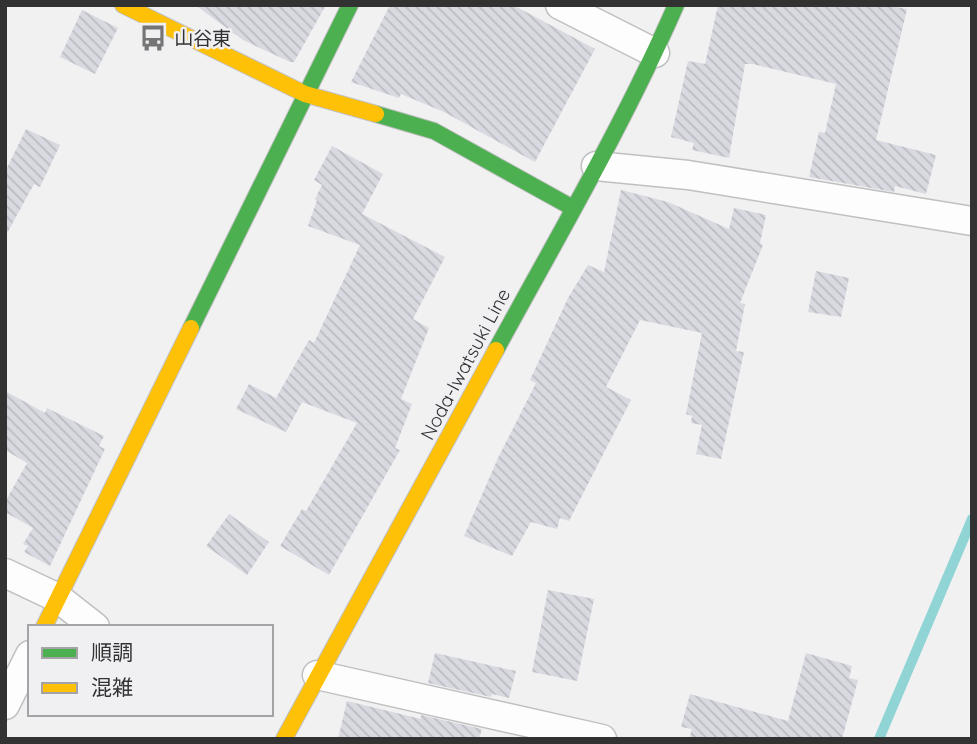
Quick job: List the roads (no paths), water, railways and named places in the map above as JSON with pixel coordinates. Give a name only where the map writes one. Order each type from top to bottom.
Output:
[{"type":"street","points":[[123,5],[305,94],[434,131],[573,208]]},
{"type":"street","points":[[45,625],[350,5]]},
{"type":"street","points":[[559,5],[655,53]]},
{"type":"street","name":"Noda-Iwatsuki Line","points":[[282,725],[317,675],[381,563],[596,166],[655,53],[676,5]]},
{"type":"street","points":[[596,166],[688,175],[972,221]]},
{"type":"street","points":[[5,573],[58,598],[92,625]]},
{"type":"street","points":[[5,705],[28,659]]},
{"type":"street","points":[[317,675],[602,739]]},
{"type":"waterway","points":[[879,739],[972,519]]},
{"type":"place","name":"山谷東","points":[[153,38]]}]
